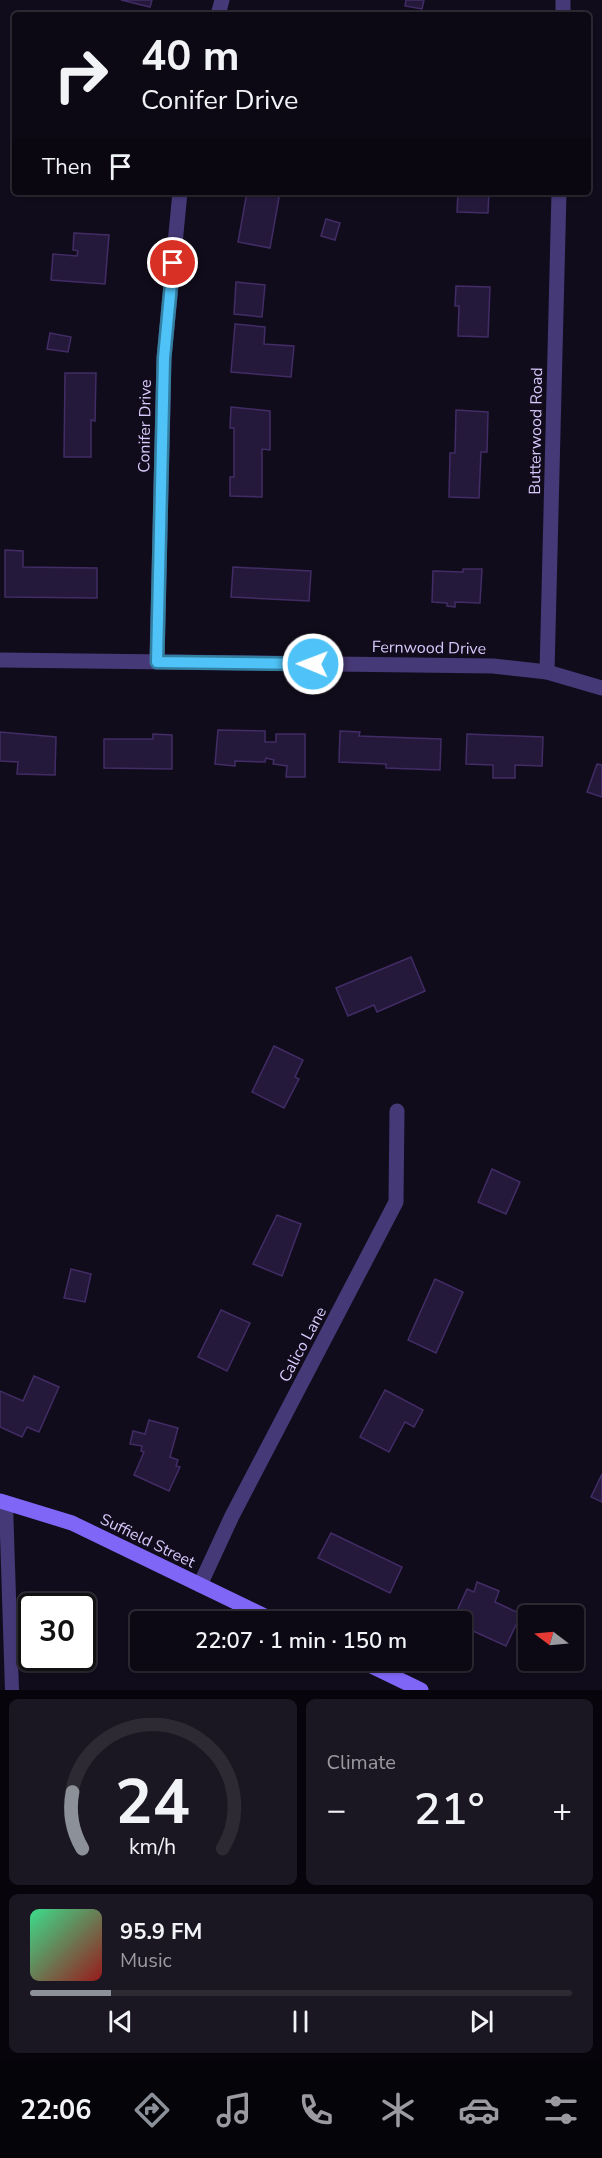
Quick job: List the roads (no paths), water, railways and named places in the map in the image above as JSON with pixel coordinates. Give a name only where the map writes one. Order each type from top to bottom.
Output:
[{"type":"main road","name":"Suffield Street","points":[[3,1503],[72,1523],[254,1611]]},
{"type":"main road","points":[[382,1671],[421,1690]]},
{"type":"street","name":"Conifer Drive","points":[[157,662],[164,358],[180,195]]},
{"type":"street","name":"Butterwood Road","points":[[547,672],[559,195]]},
{"type":"street","name":"Fernwood Drive","points":[[0,660],[493,666],[547,672],[602,688]]},
{"type":"street","name":"Calico Lane","points":[[200,1585],[232,1516],[396,1202],[397,1111]]},
{"type":"lane","points":[[3,1503],[12,1690]]}]
